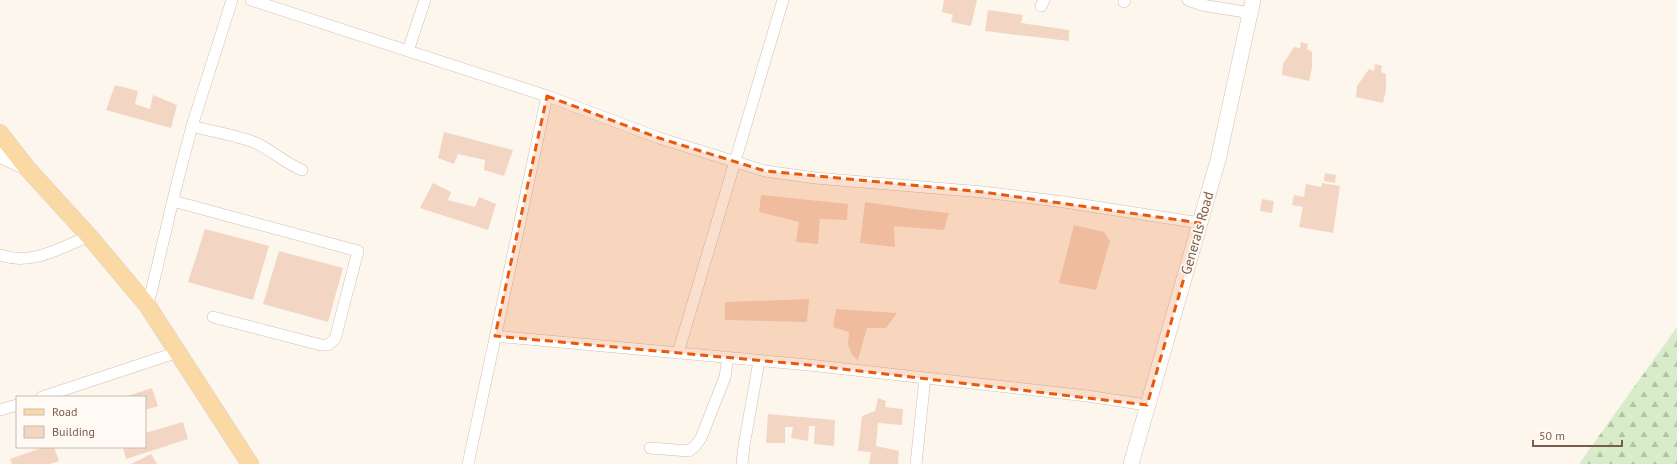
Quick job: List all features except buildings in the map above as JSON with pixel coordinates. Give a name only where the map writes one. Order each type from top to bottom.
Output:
[{"type":"main road","points":[[0,133],[27,168],[89,236],[147,305],[250,464]]},
{"type":"street","points":[[147,305],[192,126],[232,0]]},
{"type":"street","points":[[251,0],[547,96],[659,138],[765,171],[815,178],[983,192],[1064,202],[1200,223]]},
{"type":"street","points":[[408,51],[425,0]]},
{"type":"street","points":[[678,354],[783,0]]},
{"type":"street","points":[[1188,0],[1202,5],[1252,6]]},
{"type":"street","name":"Generals Road","points":[[1131,464],[1218,160],[1252,6]]},
{"type":"street","points":[[468,464],[547,96]]},
{"type":"street","points":[[192,126],[255,143],[271,151],[289,164],[302,170]]},
{"type":"street","points":[[0,155],[27,168]]},
{"type":"street","points":[[173,201],[358,251],[335,339],[328,345],[321,345],[213,317]]},
{"type":"street","points":[[0,255],[25,260],[46,254],[89,236]]},
{"type":"street","points":[[495,336],[678,354],[728,357],[1087,396],[1147,405]]},
{"type":"street","points":[[45,396],[178,352]]},
{"type":"street","points":[[650,448],[688,451],[695,446],[701,438],[725,378],[728,357]]},
{"type":"street","points":[[742,464],[759,361]]},
{"type":"street","points":[[916,464],[925,378]]},
{"type":"street","points":[[0,410],[16,405]]},
{"type":"highlighted area","points":[[547,96],[659,138],[765,171],[983,192],[1200,223],[1147,405],[809,365],[495,336]]},
{"type":"green space","points":[[1677,327],[1677,464],[1580,464],[1581,461]]}]
